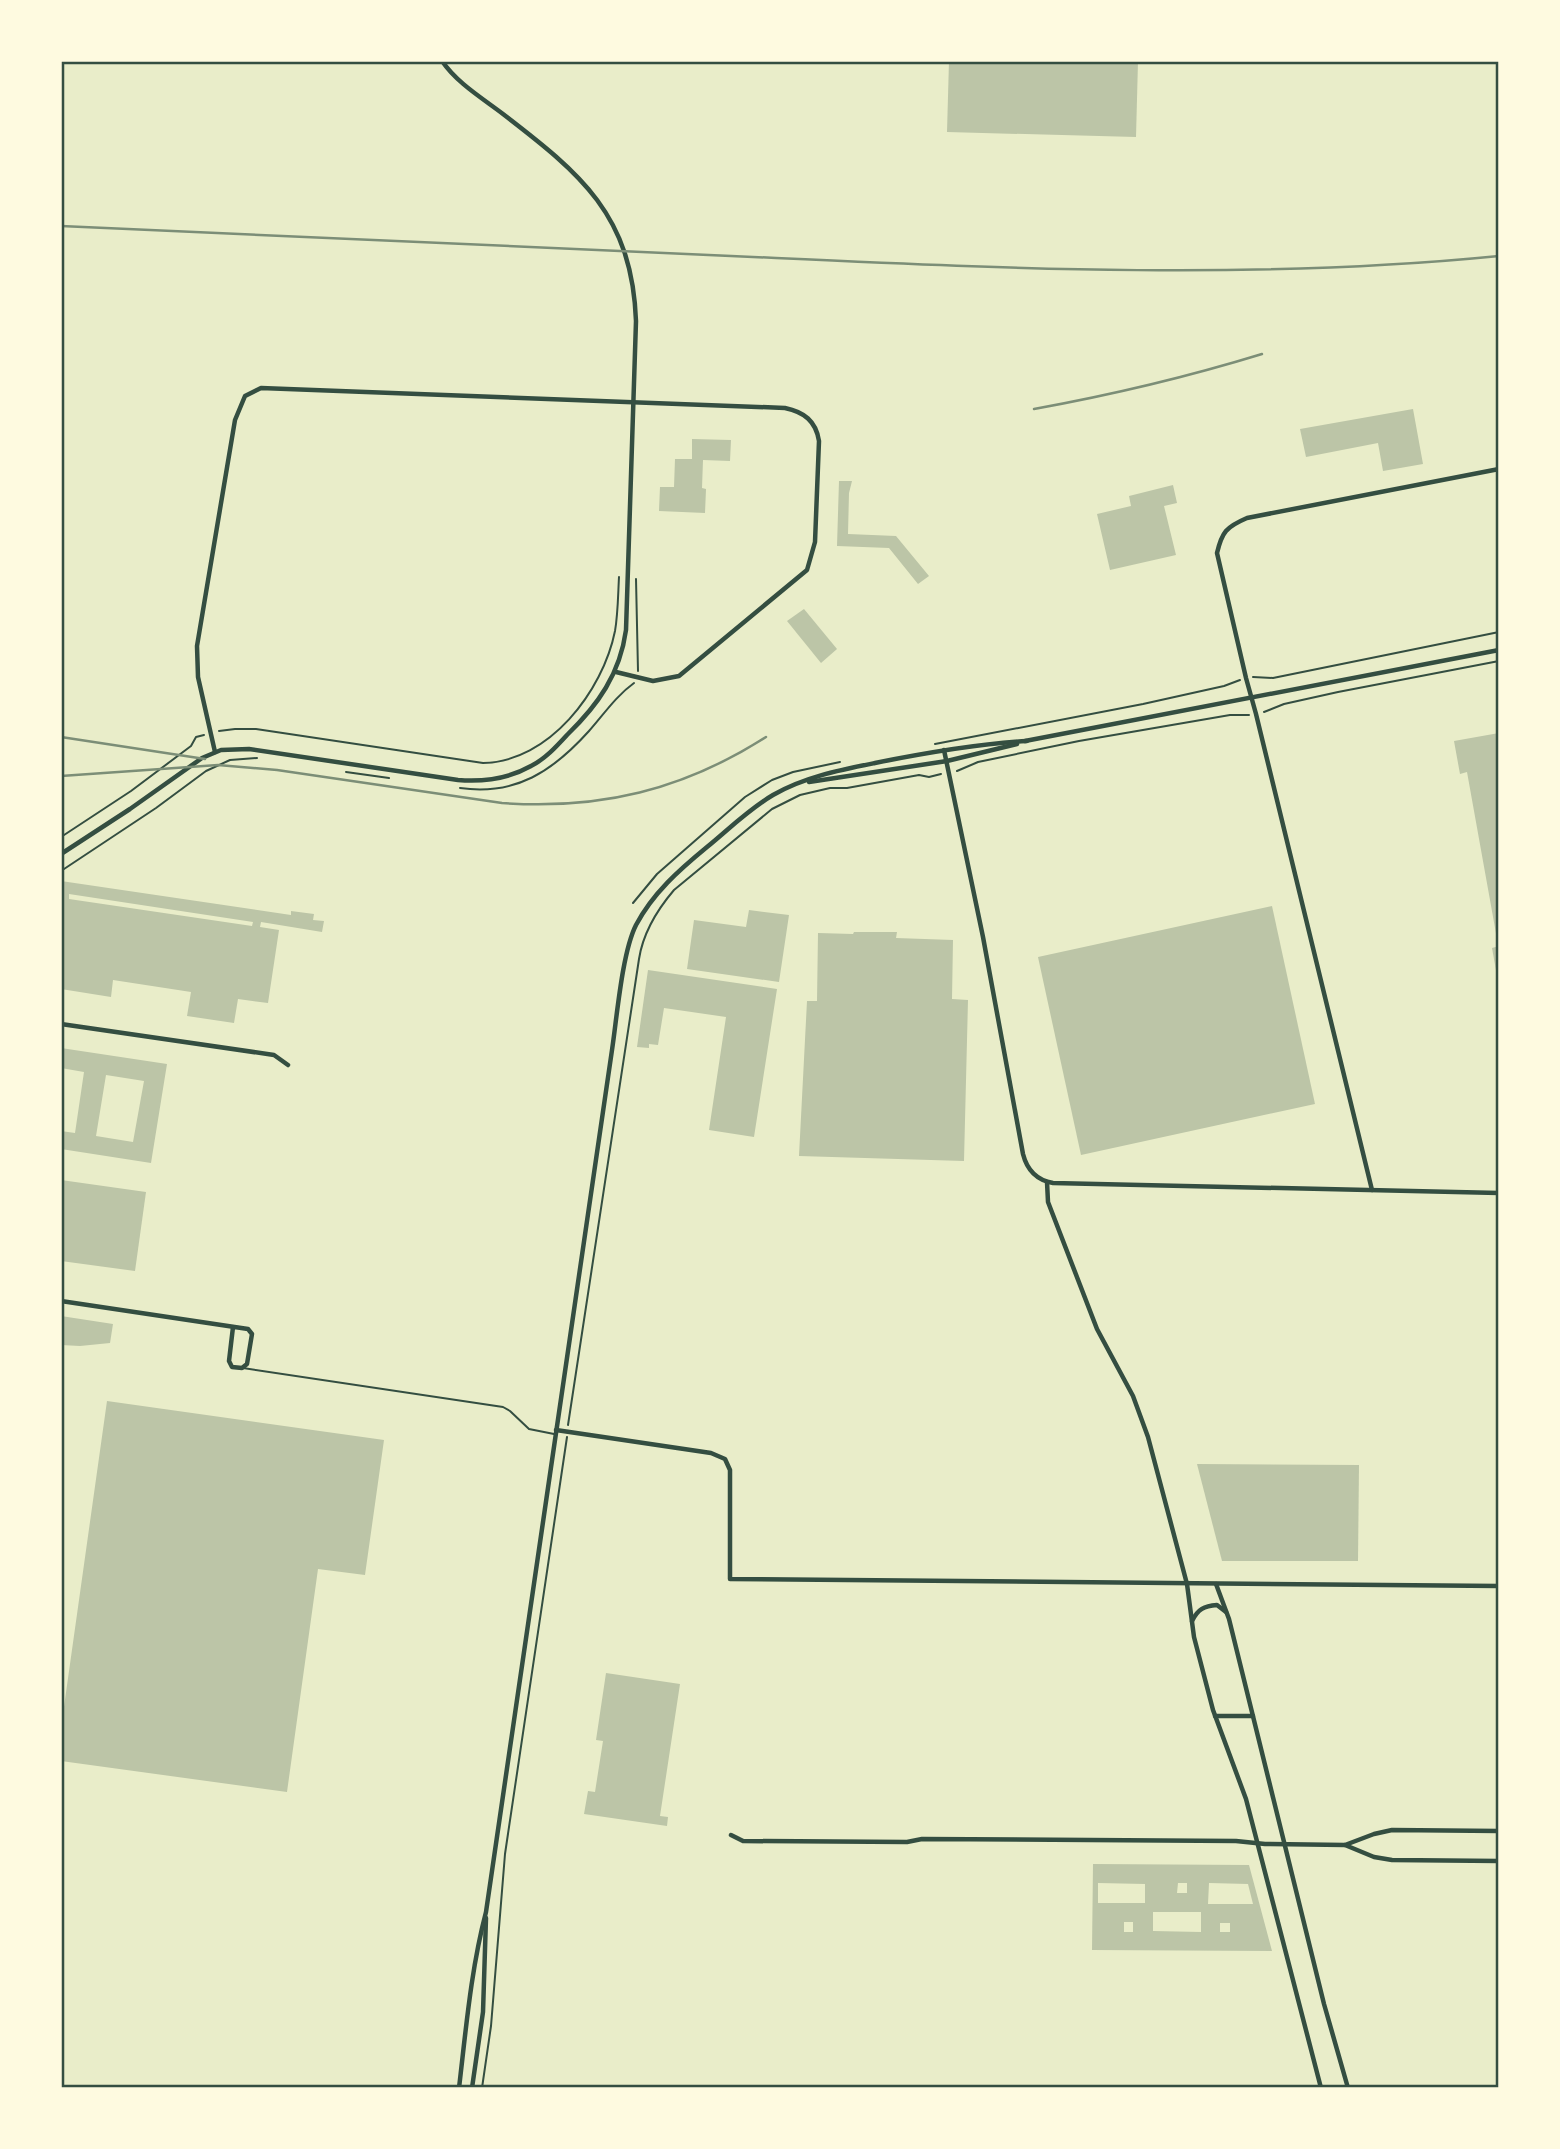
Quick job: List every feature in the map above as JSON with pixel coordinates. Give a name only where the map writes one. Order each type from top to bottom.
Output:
[{"type":"street","points":[[61,854],[195,762],[215,752],[249,749],[458,780],[501,778],[530,767],[553,750],[608,687],[622,654],[626,630],[636,305],[630,270],[617,234],[599,201],[573,170],[458,80],[442,61]]},
{"type":"street","points":[[215,752],[198,677],[197,646],[234,420],[245,396],[261,388],[785,408],[806,415],[815,427],[819,441],[815,542],[807,570],[679,676],[653,681],[615,672]]},
{"type":"street","points":[[1372,1190],[1217,553],[1222,535],[1227,530],[1237,522],[1258,515],[1499,469]]},
{"type":"street","points":[[800,782],[947,761],[1027,741],[1499,650]]},
{"type":"street","points":[[459,2088],[476,1955],[486,1912],[627,956],[635,927],[658,891],[685,865],[747,812],[771,796],[800,782],[835,771],[944,750],[1027,741]]},
{"type":"street","points":[[944,750],[983,937],[1023,1154],[1030,1171],[1047,1182],[1499,1193]]},
{"type":"street","points":[[61,1024],[274,1055],[288,1065]]},
{"type":"street","points":[[1047,1182],[1048,1202],[1088,1308],[1144,1422],[1187,1584],[1192,1622],[1215,1716],[1242,1787],[1258,1843],[1321,2088]]},
{"type":"street","points":[[61,1301],[248,1329],[251,1334],[247,1364],[242,1368],[232,1367],[229,1362],[233,1327]]},
{"type":"street","points":[[556,1432],[711,1453],[725,1459],[730,1470],[730,1579],[1499,1586]]},
{"type":"street","points":[[1216,1584],[1226,1612],[1324,2004],[1348,2088]]},
{"type":"street","points":[[1192,1622],[1198,1611],[1204,1607],[1217,1605],[1226,1612]]},
{"type":"street","points":[[1215,1716],[1253,1716]]},
{"type":"street","points":[[730,1835],[743,1841],[1236,1841],[1284,1845],[1345,1845],[1392,1830],[1499,1831]]},
{"type":"street","points":[[1345,1845],[1374,1857],[1392,1860],[1499,1861]]},
{"type":"street","points":[[472,2088],[483,2012],[486,1912]]},
{"type":"lane","points":[[242,1368],[503,1407],[529,1429],[556,1432]]},
{"type":"path","points":[[61,837],[131,792],[191,746],[196,737],[209,733],[256,729],[493,763],[515,758],[537,748],[554,734],[587,697],[597,681],[606,662],[615,630],[619,578]]},
{"type":"path","points":[[459,788],[486,791],[499,789],[522,783],[542,772],[574,746],[622,690],[633,684],[640,667],[636,579]]},
{"type":"path","points":[[927,745],[1143,704],[1224,686],[1246,678],[1273,678],[1499,632]]},
{"type":"path","points":[[482,2088],[491,2026],[505,1854],[639,958],[646,932],[662,904],[691,875],[772,808],[830,788],[847,789],[919,775],[929,777],[965,769],[978,762],[1230,715],[1242,717],[1338,692],[1499,662]]},
{"type":"path","points":[[61,871],[206,771],[230,760],[262,759]]},
{"type":"path","points":[[342,771],[394,779]]},
{"type":"building","points":[[949,61],[1138,61],[1136,137],[947,132]]},
{"type":"building","points":[[1413,409],[1423,464],[1383,471],[1378,443],[1306,457],[1300,429]]},
{"type":"building","points":[[692,439],[731,440],[730,461],[703,460],[705,513],[659,511],[660,487],[674,487],[675,459],[692,459]]},
{"type":"building","points":[[839,481],[852,481],[848,534],[896,536],[929,576],[918,584],[889,548],[837,546]]},
{"type":"building","points":[[1173,485],[1177,503],[1164,506],[1176,555],[1110,570],[1097,514],[1131,506],[1129,496]]},
{"type":"building","points":[[804,609],[837,649],[821,663],[787,621]]},
{"type":"building","points":[[1499,733],[1497,939],[1467,772],[1460,774],[1454,741]]},
{"type":"building","points":[[61,881],[291,915],[291,911],[314,914],[313,920],[324,921],[322,932],[261,922],[260,927],[279,930],[268,1003],[238,999],[234,1023],[187,1016],[191,992],[113,980],[111,997],[61,989]],"holes":[[[69,894],[253,922],[252,926],[69,899]]]},
{"type":"building","points":[[1272,906],[1315,1104],[1081,1155],[1038,957]]},
{"type":"building","points":[[749,910],[789,915],[779,982],[687,969],[694,920],[746,927]]},
{"type":"building","points":[[897,932],[896,938],[953,940],[952,999],[968,1000],[964,1161],[799,1156],[807,1001],[817,1001],[818,933]]},
{"type":"building","points":[[1499,946],[1499,976],[1497,976],[1492,948]]},
{"type":"building","points":[[648,970],[777,989],[754,1137],[709,1130],[726,1017],[664,1008],[658,1045],[649,1044],[649,1048],[637,1047]]},
{"type":"building","points":[[61,1048],[167,1064],[151,1163],[61,1149],[61,1131],[75,1133],[84,1072],[61,1068]],"holes":[[[106,1075],[144,1081],[133,1142],[96,1136]]]},
{"type":"building","points":[[61,1180],[146,1192],[135,1271],[61,1261]]},
{"type":"building","points":[[61,1316],[113,1324],[110,1343],[61,1345]]},
{"type":"building","points":[[107,1401],[384,1440],[365,1575],[318,1569],[287,1792],[61,1761],[61,1728]]},
{"type":"building","points":[[1197,1464],[1359,1465],[1358,1561],[1222,1561]]},
{"type":"building","points":[[606,1673],[680,1684],[660,1816],[668,1817],[667,1826],[584,1814],[588,1791],[595,1792],[603,1741],[596,1740]]},
{"type":"building","points":[[1093,1864],[1249,1865],[1272,1951],[1092,1950]],"holes":[[[1098,1883],[1145,1884],[1145,1903],[1098,1903]],[[1178,1883],[1187,1883],[1187,1893],[1177,1893]],[[1209,1883],[1248,1884],[1253,1904],[1208,1904]],[[1153,1912],[1201,1912],[1201,1932],[1153,1931]],[[1124,1922],[1133,1922],[1133,1932],[1124,1932]],[[1220,1923],[1230,1923],[1230,1932],[1220,1932]]]},
{"type":"railway","points":[[61,226],[1047,269],[1318,268],[1499,256]]},
{"type":"railway","points":[[1034,409],[1149,385],[1262,354]]},
{"type":"railway","points":[[61,737],[205,759]]},
{"type":"railway","points":[[61,776],[218,765],[277,770],[502,803],[573,803],[607,799],[672,783],[704,771],[766,737]]}]
